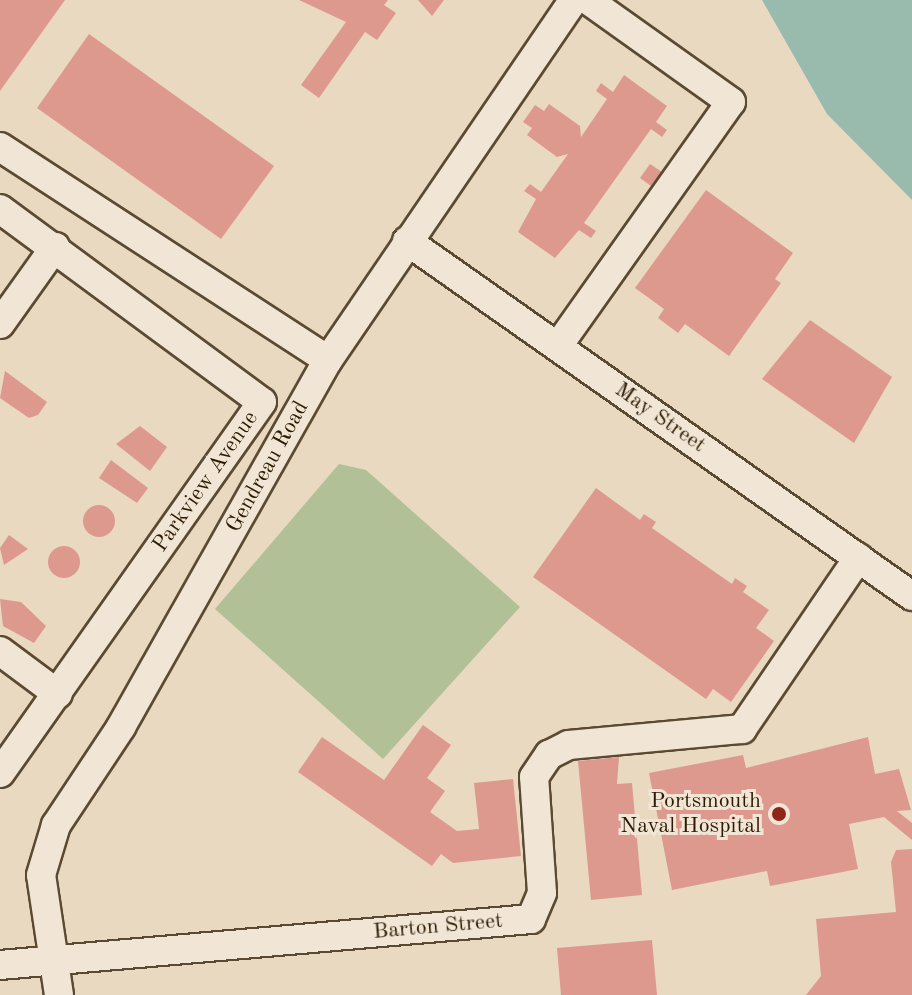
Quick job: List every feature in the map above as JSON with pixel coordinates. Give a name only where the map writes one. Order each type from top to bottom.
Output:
[{"type":"street","name":"Gendreau Road","points":[[59,995],[58,963],[43,851],[328,360],[574,0]]},
{"type":"street","points":[[558,346],[731,102],[588,0]]},
{"type":"street","points":[[0,147],[328,360]]},
{"type":"street","points":[[0,209],[55,247],[0,324]]},
{"type":"street","name":"May Street","points":[[407,241],[912,596]]},
{"type":"street","name":"Parkview Avenue","points":[[0,773],[262,402],[55,247]]},
{"type":"street","name":"Barton Street","points":[[4,971],[58,963],[531,919],[542,893],[534,777],[549,755],[569,745],[742,729],[858,558]]},
{"type":"street","points":[[0,651],[58,694]]},
{"type":"shaded area","points":[[755,0],[912,0],[912,210],[828,126]]},
{"type":"shaded area","points":[[339,464],[366,470],[520,607],[383,759],[215,609]]},
{"type":"pier","points":[[751,0],[762,0],[827,114],[912,200],[912,214],[825,128]]},
{"type":"building","points":[[0,0],[65,0],[0,91]]},
{"type":"building","points":[[299,0],[388,0],[384,5],[396,13],[377,40],[365,32],[319,98],[301,85],[346,22]]},
{"type":"building","points":[[418,0],[444,0],[432,16]]},
{"type":"building","points":[[89,34],[274,166],[221,239],[37,108]]},
{"type":"building","points":[[624,75],[667,106],[656,122],[667,130],[662,137],[651,129],[584,223],[596,231],[591,238],[579,230],[555,258],[518,232],[536,199],[524,191],[530,184],[541,192],[568,154],[557,157],[527,135],[532,128],[523,122],[535,105],[544,111],[549,104],[580,126],[581,137],[607,99],[596,91],[601,83],[613,92]]},
{"type":"building","points":[[650,164],[662,172],[651,186],[640,178]]},
{"type":"building","points":[[706,190],[793,253],[775,279],[781,283],[729,356],[685,324],[678,333],[658,318],[664,309],[635,288]]},
{"type":"building","points":[[810,320],[892,377],[854,443],[762,379]]},
{"type":"building","points":[[5,371],[47,402],[38,415],[29,418],[0,398]]},
{"type":"building","points":[[140,426],[167,447],[150,471],[116,444]]},
{"type":"building","points":[[111,460],[148,488],[137,503],[99,478]]},
{"type":"building","points":[[596,488],[640,520],[644,514],[656,522],[652,528],[732,584],[735,578],[747,586],[743,592],[769,610],[756,628],[774,641],[731,702],[713,689],[706,699],[533,577]]},
{"type":"building","points":[[99,505],[111,509],[115,521],[111,533],[99,537],[87,533],[83,521],[87,509]]},
{"type":"building","points":[[9,535],[28,549],[4,565],[0,548]]},
{"type":"building","points":[[64,546],[75,551],[80,562],[75,573],[64,578],[53,573],[48,562],[53,551]]},
{"type":"building","points":[[0,599],[21,602],[46,626],[34,643],[3,626]]},
{"type":"building","points":[[423,725],[451,745],[427,778],[445,791],[430,812],[457,831],[479,829],[474,783],[513,779],[521,856],[453,863],[441,854],[432,866],[298,772],[322,737],[384,780]]},
{"type":"building","name":"Portsmouth Naval Hospital","points":[[868,737],[875,774],[899,769],[911,810],[897,811],[912,823],[912,840],[884,817],[849,824],[858,869],[770,886],[767,871],[672,890],[649,773],[743,755],[746,768]]},
{"type":"building","points":[[619,757],[617,784],[632,783],[642,895],[591,900],[578,761]]},
{"type":"building","points":[[912,849],[912,995],[806,995],[821,976],[816,919],[896,912],[891,862],[896,850]]},
{"type":"building","points":[[652,940],[657,995],[561,995],[557,948]]},
{"type":"place","name":"Portsmouth Naval Hospital","points":[[779,814]]}]
